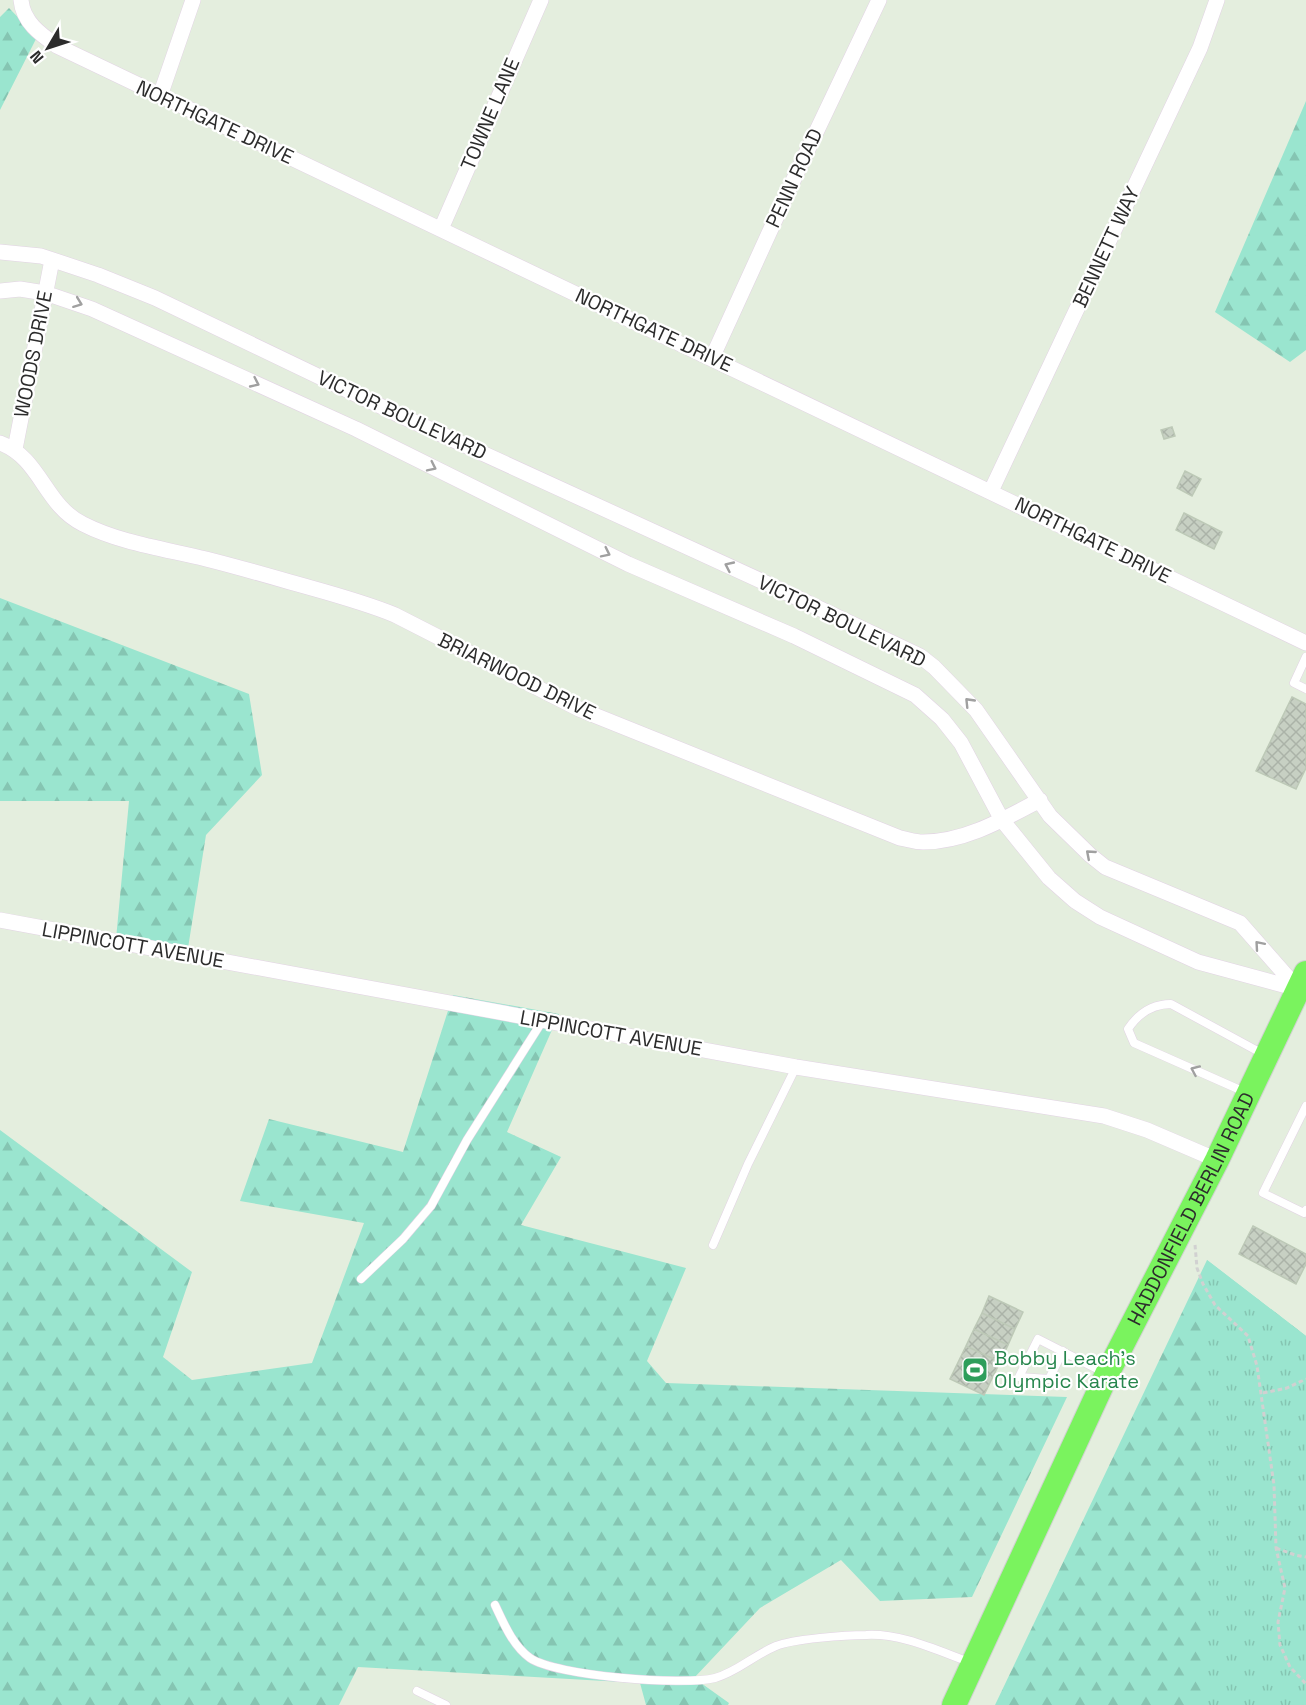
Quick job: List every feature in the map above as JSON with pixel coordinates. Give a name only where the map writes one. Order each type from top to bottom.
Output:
[{"type":"main road","name":"HADDONFIELD BERLIN ROAD","points":[[954,1705],[1107,1374],[1217,1160],[1266,1055],[1304,987]]},
{"type":"street","name":"NORTHGATE DRIVE","points":[[21,0],[26,19],[40,34],[57,46],[1306,643]]},
{"type":"street","points":[[160,96],[193,0]]},
{"type":"street","name":"TOWNE LANE","points":[[441,228],[541,0]]},
{"type":"street","name":"PENN ROAD","points":[[712,358],[879,0]]},
{"type":"street","name":"BENNETT WAY","points":[[991,491],[1200,48],[1217,0]]},
{"type":"street","name":"VICTOR BOULEVARD","points":[[0,252],[41,256],[98,275],[155,298],[399,415],[920,656],[976,710],[1050,816],[1090,855],[1105,867],[1240,923],[1304,987]]},
{"type":"street","name":"WOODS DRIVE","points":[[15,449],[52,260]]},
{"type":"street","name":"VICTOR BOULEVARD","points":[[0,291],[20,289],[45,293],[92,309],[356,429],[628,564],[794,636],[915,695],[942,719],[961,743],[1002,820],[1049,878],[1076,901],[1100,917],[1198,962],[1304,987]]},
{"type":"street","points":[[0,443],[15,449]]},
{"type":"street","name":"BRIARWOOD DRIVE","points":[[15,449],[28,461],[52,499],[68,515],[83,525],[124,539],[365,603],[395,615],[579,709],[900,838],[921,842],[959,837],[1002,820],[1040,800]]},
{"type":"street","name":"LIPPINCOTT AVENUE","points":[[0,920],[796,1066],[1104,1116],[1148,1130],[1217,1160]]},
{"type":"lane","points":[[1306,657],[1294,683],[1306,689]]},
{"type":"lane","points":[[1248,1094],[1134,1043],[1128,1029],[1134,1019],[1142,1013],[1159,1004],[1170,1004],[1266,1055]]},
{"type":"lane","points":[[361,1279],[403,1239],[431,1206],[467,1140],[543,1020]]},
{"type":"lane","points":[[712,1245],[752,1155],[796,1066]]},
{"type":"lane","points":[[1306,1106],[1263,1193],[1304,1213],[1306,1210]]},
{"type":"lane","points":[[1063,1352],[1049,1379],[1019,1377],[1038,1339],[1107,1374]]},
{"type":"lane","points":[[495,1605],[513,1640],[530,1657],[540,1663],[561,1670],[623,1678],[698,1681],[725,1675],[776,1646],[866,1635],[907,1640],[973,1663]]},
{"type":"lane","points":[[417,1691],[446,1705]]},
{"type":"path","points":[[1195,1245],[1197,1268],[1203,1284],[1215,1305],[1248,1336],[1257,1366],[1263,1393],[1274,1485],[1276,1548],[1285,1588],[1278,1622],[1280,1645],[1290,1667],[1306,1684]]},
{"type":"path","points":[[1263,1393],[1287,1388],[1306,1379]]},
{"type":"path","points":[[1276,1548],[1306,1557]]},
{"type":"green space","points":[[9,8],[37,37],[0,110],[0,17]]},
{"type":"green space","points":[[1306,101],[1306,350],[1290,362],[1215,312]]},
{"type":"green space","points":[[0,598],[249,694],[262,775],[206,835],[188,948],[116,939],[129,801],[0,801]]},
{"type":"green space","points":[[453,995],[559,1014],[507,1132],[561,1157],[521,1225],[686,1268],[647,1361],[666,1383],[1067,1397],[972,1597],[880,1601],[841,1560],[760,1608],[694,1678],[729,1703],[728,1705],[646,1705],[640,1683],[358,1667],[339,1705],[0,1705],[0,1130],[192,1272],[163,1357],[192,1380],[312,1363],[364,1223],[240,1201],[269,1119],[403,1152]]},
{"type":"green space","points":[[1207,1260],[1306,1336],[1306,1705],[995,1705]]},
{"type":"green space","points":[[1207,1260],[1306,1336],[1306,1705],[1206,1705]]},
{"type":"building","points":[[1172,427],[1175,436],[1164,439],[1161,430]]},
{"type":"building","points":[[1185,471],[1201,479],[1192,496],[1177,488]]},
{"type":"building","points":[[1184,513],[1222,532],[1214,549],[1176,530]]},
{"type":"building","points":[[1292,697],[1306,704],[1306,768],[1296,789],[1256,771]]},
{"type":"building","points":[[1253,1226],[1306,1254],[1306,1264],[1296,1284],[1239,1254]]},
{"type":"building","points":[[989,1296],[1023,1312],[1015,1329],[982,1313]]},
{"type":"building","points":[[982,1313],[1015,1329],[1008,1345],[974,1329]]},
{"type":"building","points":[[974,1329],[1008,1345],[1000,1362],[966,1346]]},
{"type":"building","name":"Bobby Leach's Olympic Karate","points":[[966,1346],[1000,1362],[984,1395],[950,1379]]},
{"type":"place","name":"Bobby Leach's Olympic Karate","points":[[975,1370]]}]
